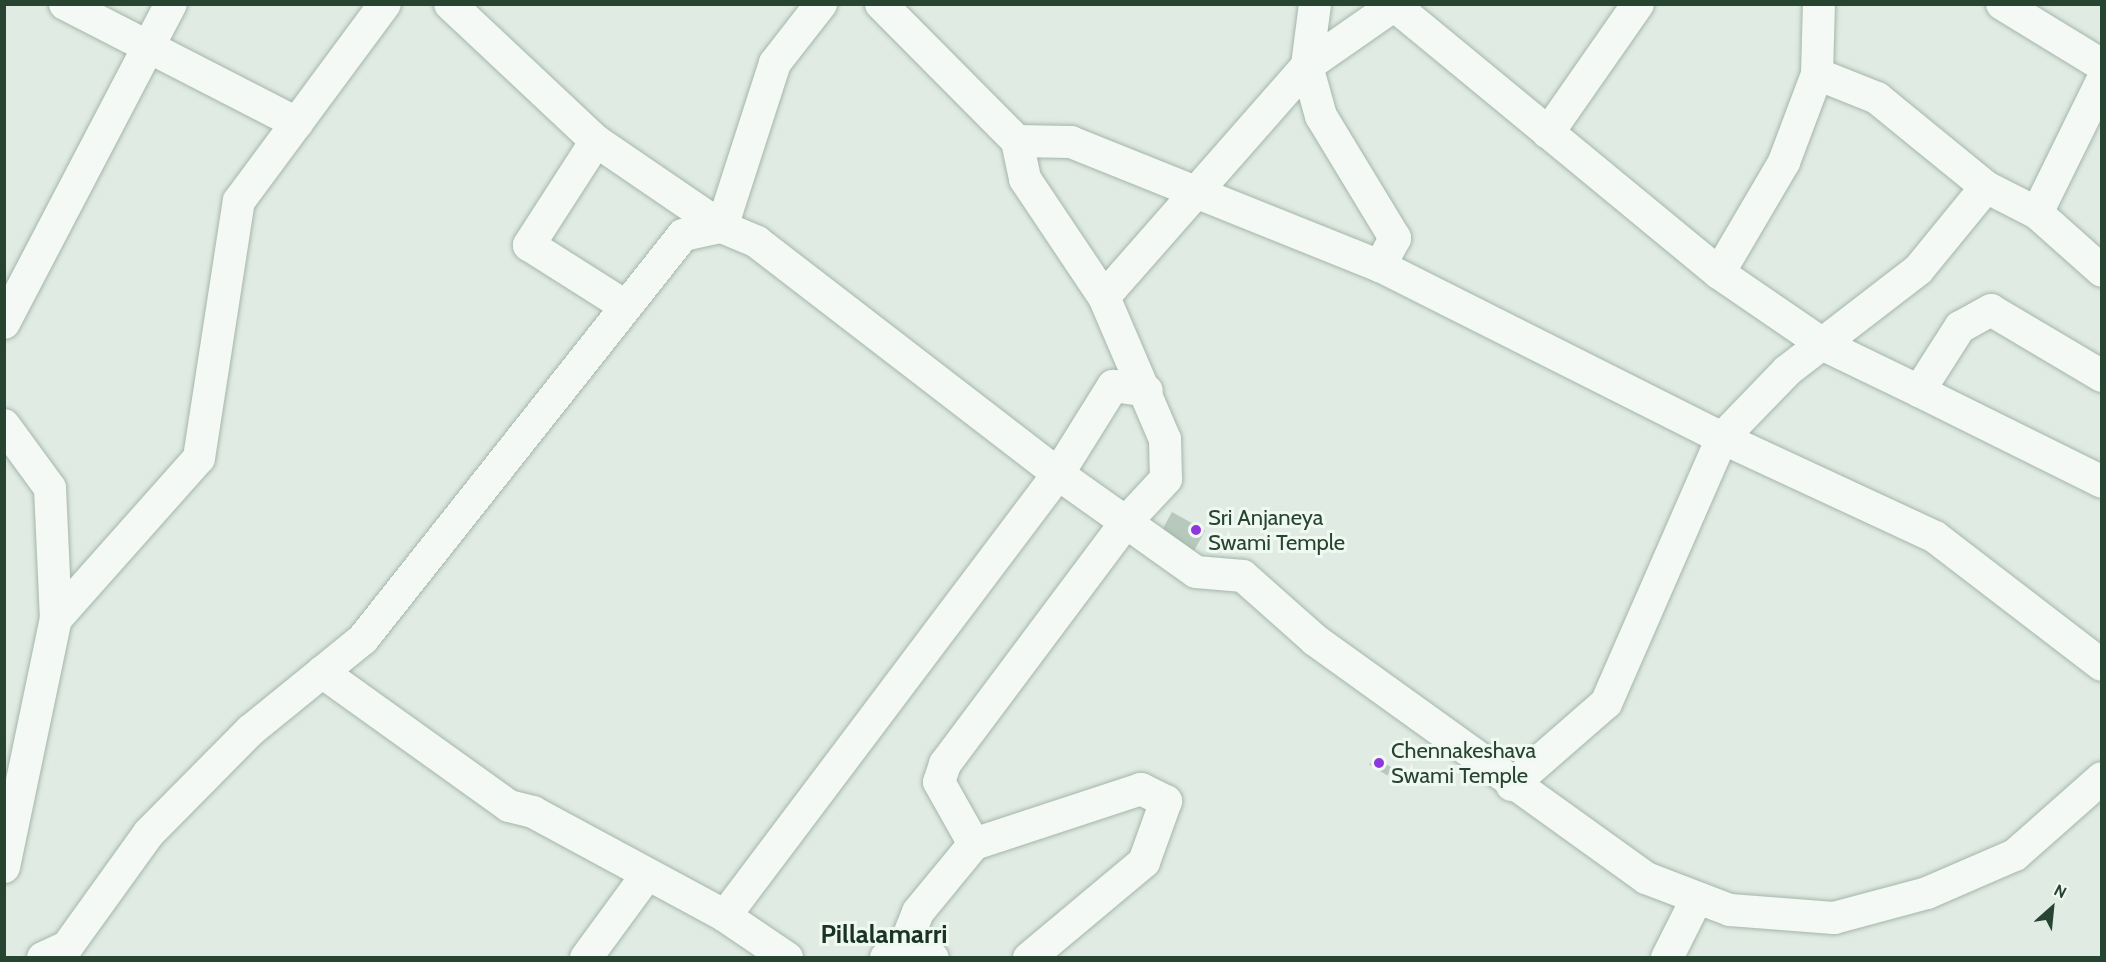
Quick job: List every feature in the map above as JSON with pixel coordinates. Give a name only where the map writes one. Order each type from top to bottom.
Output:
[{"type":"street","points":[[65,4],[297,123]]},
{"type":"street","points":[[4,323],[171,4]]},
{"type":"street","points":[[56,619],[199,458],[239,201],[385,4]]},
{"type":"street","points":[[450,4],[596,141],[722,227],[757,242],[1058,474],[1196,572],[1243,576],[1315,640],[1512,785],[1646,878],[1730,910],[1834,918],[1927,893],[2015,855],[2102,778]]},
{"type":"street","points":[[722,227],[775,63],[820,4]]},
{"type":"street","points":[[881,4],[1017,141],[1025,179],[1104,297],[1147,391],[1165,440],[1166,479],[1126,522],[945,764],[939,782],[974,844]]},
{"type":"street","points":[[1315,4],[1307,66],[1321,116],[1395,238],[1380,267]]},
{"type":"street","points":[[1548,133],[1638,4]]},
{"type":"street","points":[[1719,273],[1784,162],[1817,74],[1819,4]]},
{"type":"street","points":[[2002,4],[2102,65]]},
{"type":"street","points":[[1104,297],[1307,66],[1395,5],[1719,273],[1824,345],[2102,482]]},
{"type":"street","points":[[1817,74],[1877,98],[1986,187],[2037,213],[2102,271]]},
{"type":"street","points":[[2037,213],[2102,81]]},
{"type":"street","points":[[596,141],[529,245],[626,306]]},
{"type":"street","points":[[1017,141],[1071,142],[1380,267],[1722,438],[1935,537],[2102,665]]},
{"type":"street","points":[[1512,785],[1606,703],[1722,438],[1787,371],[1824,345],[1917,270],[1986,187]]},
{"type":"street","points":[[43,957],[67,947],[149,833],[251,730],[363,639],[432,556],[683,235],[722,227]]},
{"type":"street","points":[[1919,391],[1960,327],[1991,310],[2102,376]]},
{"type":"street","points":[[725,916],[1058,474],[1113,386],[1147,391]]},
{"type":"street","points":[[4,425],[50,488],[56,619],[4,867]]},
{"type":"street","points":[[322,672],[509,806],[533,812],[646,876],[725,916],[787,957]]},
{"type":"street","points":[[933,957],[896,950],[918,912],[974,844],[1141,789],[1166,801],[1143,862],[1029,957]]},
{"type":"street","points":[[586,957],[646,876]]},
{"type":"street","points":[[1667,957],[1697,898]]},
{"type":"building","points":[[1172,512],[1205,530],[1193,553],[1159,535]]},
{"type":"building","points":[[1374,757],[1392,768],[1387,776],[1369,765]]},
{"type":"place","name":"Sri Anjaneya Swami Temple","points":[[1196,530]]},
{"type":"place","name":"Chennakeshava Swami Temple","points":[[1379,763]]},
{"type":"district","name":"Pillalamarri","points":[[884,935]]}]
